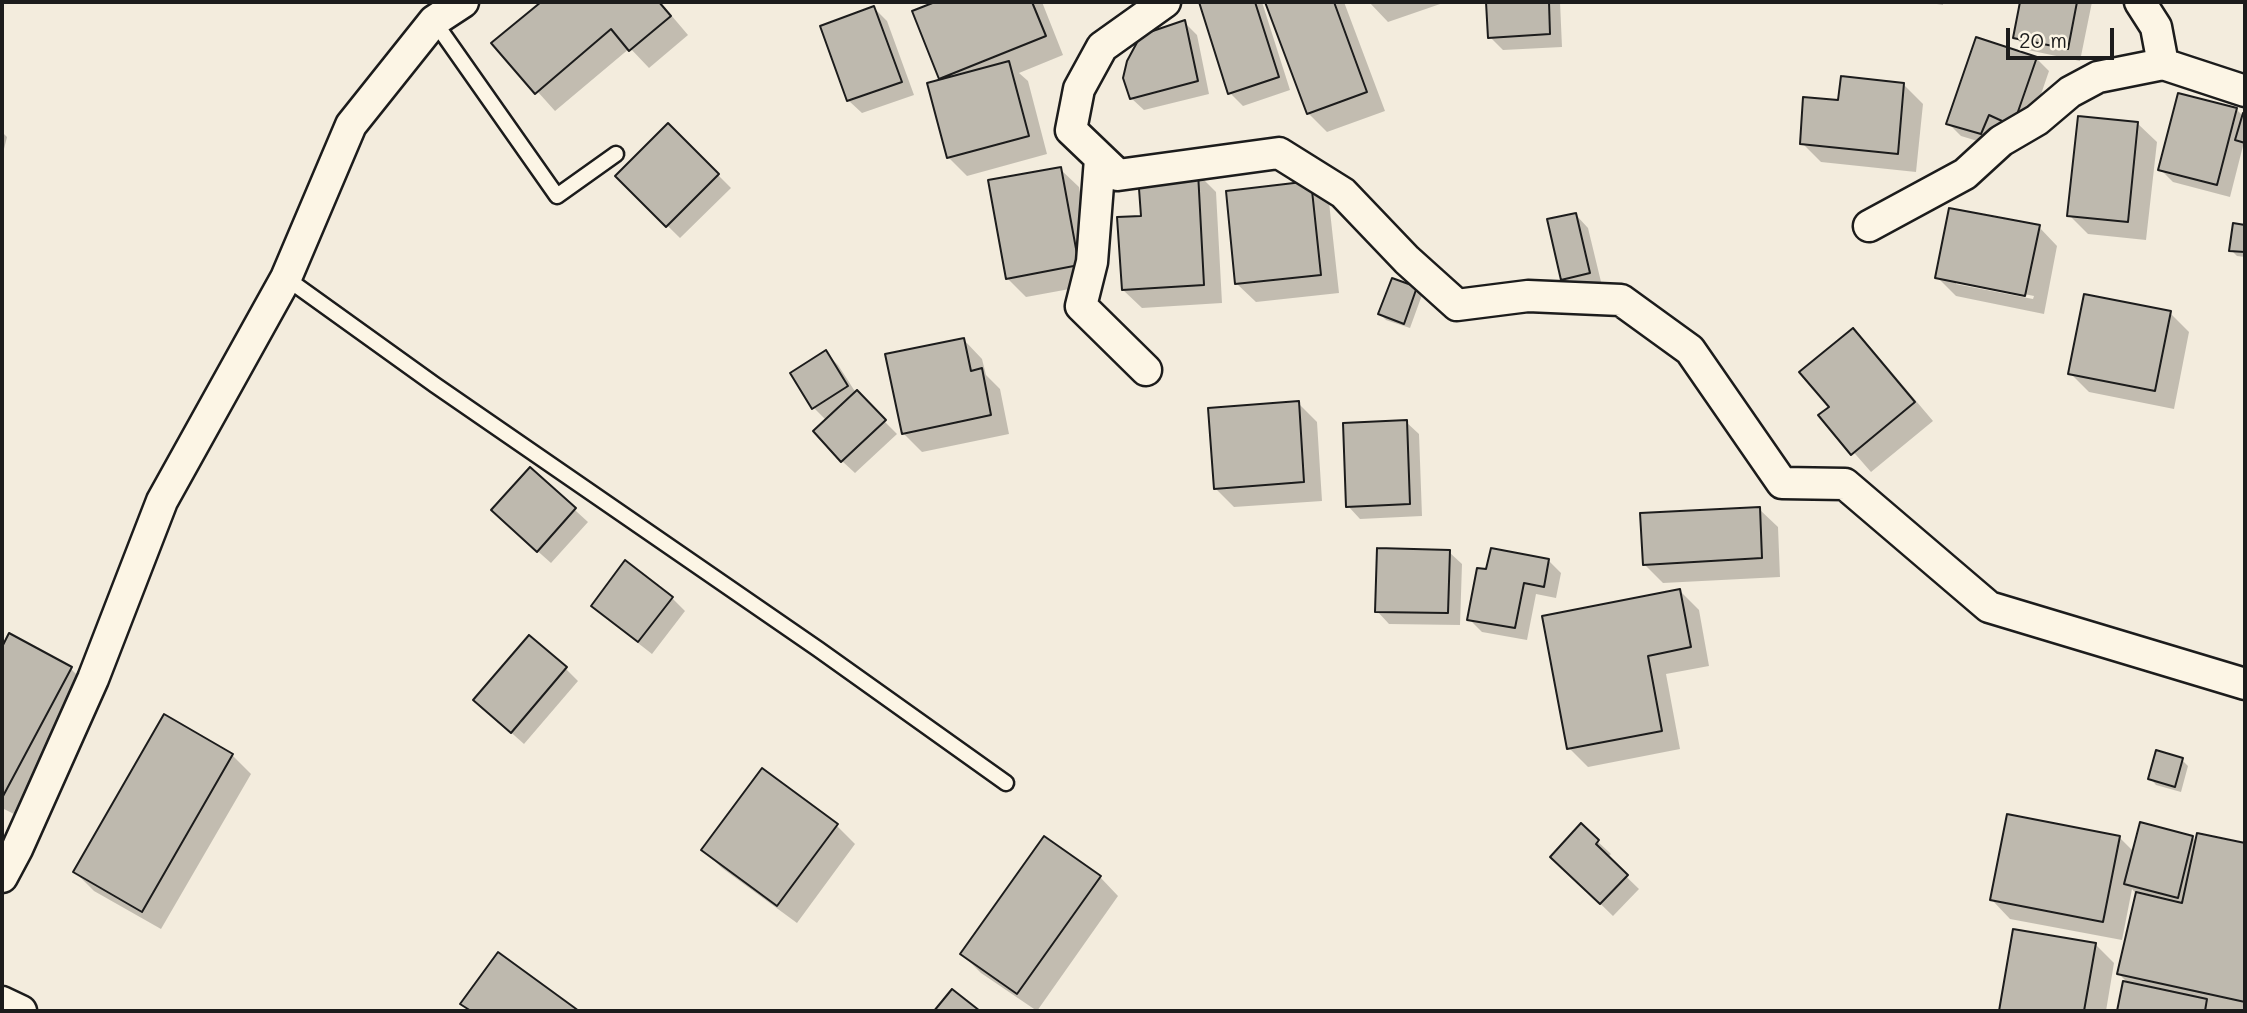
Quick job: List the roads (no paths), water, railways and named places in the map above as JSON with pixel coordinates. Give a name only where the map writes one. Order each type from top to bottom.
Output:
[{"type":"street","points":[[2,877],[9,844],[93,679],[162,501],[286,278],[351,124],[434,21],[463,2]]},
{"type":"street","points":[[1165,2],[1102,47],[1079,89],[1071,130],[1118,175],[1279,153],[1343,193],[1407,260],[1457,305],[1528,296],[1621,300],[1690,350],[1782,483],[1845,484],[1989,607],[2245,684]]},
{"type":"street","points":[[2140,2],[2156,27],[2162,64]]},
{"type":"street","points":[[1869,226],[1965,174],[2001,141],[2037,121],[2070,92],[2098,77],[2162,64],[2245,91]]},
{"type":"street","points":[[1100,159],[1092,262],[1081,306],[1146,370]]},
{"type":"street","points":[[2,1002],[20,1011]]},
{"type":"lane","points":[[434,21],[557,196],[616,153]]},
{"type":"lane","points":[[286,278],[446,393],[818,649],[1006,783]]}]
